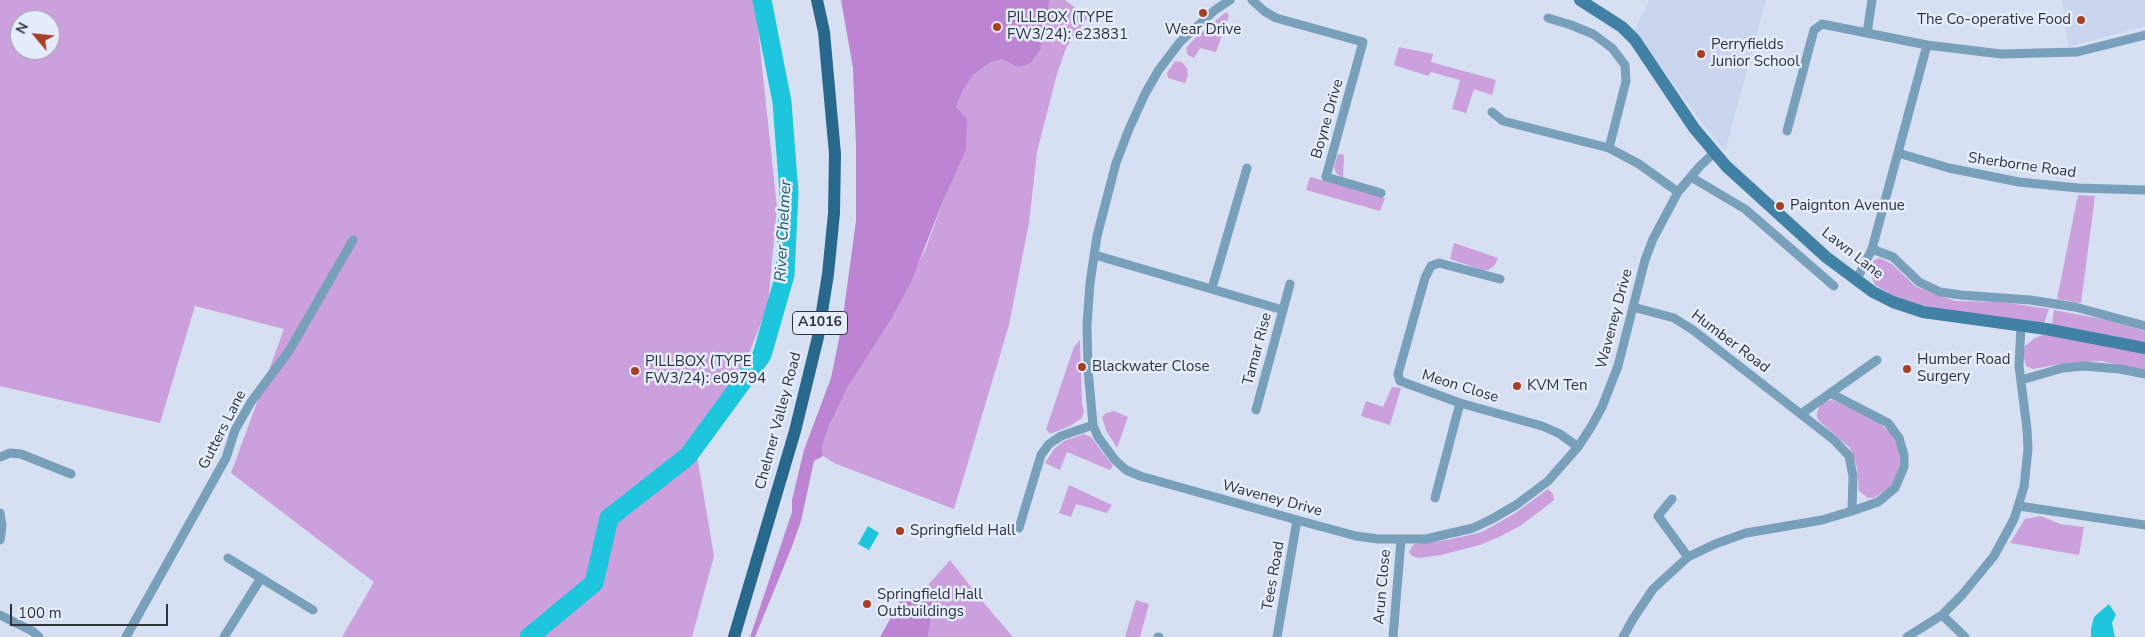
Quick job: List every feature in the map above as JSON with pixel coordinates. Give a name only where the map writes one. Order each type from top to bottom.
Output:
[{"type":"main road","name":"Chelmer Valley Road","points":[[734,637],[794,431],[818,337],[828,274],[834,213],[835,154],[825,42],[817,0]]},
{"type":"street","name":"Waveney Drive","points":[[1230,0],[1215,10],[1180,42],[1158,71],[1129,128],[1116,163],[1102,216],[1088,308],[1087,339],[1090,398],[1094,425],[1104,448],[1126,470],[1140,476],[1356,536],[1401,540],[1448,535],[1492,520],[1516,506],[1548,481],[1578,447],[1602,407],[1611,386],[1634,307],[1645,260],[1653,239],[1678,192],[1714,153]]},
{"type":"street","name":"Boyne Drive","points":[[1252,0],[1264,11],[1276,18],[1363,42],[1326,177],[1381,193]]},
{"type":"street","name":"Lawn Lane","points":[[1580,0],[1622,27],[1635,40],[1694,128],[1714,153],[1804,238],[1856,281],[1893,302],[1923,312],[2070,333],[2145,348]]},
{"type":"street","points":[[1867,33],[1872,0]]},
{"type":"street","points":[[1548,18],[1593,34],[1612,48],[1625,65],[1626,81],[1609,148]]},
{"type":"street","points":[[1787,131],[1814,30],[1822,24],[1927,45],[1980,52],[2062,54],[2087,51],[2145,35]]},
{"type":"street","points":[[1856,281],[1872,249],[1927,45]]},
{"type":"street","points":[[1492,112],[1503,121],[1609,148],[1639,164],[1678,192]]},
{"type":"street","name":"Sherborne Road","points":[[1898,154],[1949,168],[2019,182],[2078,188],[2145,190]]},
{"type":"street","points":[[1212,288],[1247,168]]},
{"type":"street","points":[[1691,177],[1745,209],[1834,286]]},
{"type":"street","name":"Gutters Lane","points":[[126,637],[226,458],[235,430],[251,402],[289,351],[353,240]]},
{"type":"street","name":"Lawn Lane","points":[[1872,249],[1893,257],[1919,282],[1940,292],[2068,306],[2145,326]]},
{"type":"street","name":"Tamar Rise","points":[[1095,255],[1283,310],[1256,410]]},
{"type":"street","name":"Meon Close","points":[[1500,279],[1439,263],[1431,266],[1425,278],[1398,374],[1400,381],[1460,403],[1542,426],[1560,434],[1578,447]]},
{"type":"street","points":[[1283,310],[1290,284]]},
{"type":"street","name":"Humber Road","points":[[1634,307],[1663,314],[1684,324],[1834,440],[1849,456],[1853,476],[1852,511]]},
{"type":"street","points":[[1907,637],[1942,615],[1962,595],[1994,556],[2009,531],[2019,506],[2028,449],[2019,351],[2021,326]]},
{"type":"street","points":[[1801,414],[1877,360]]},
{"type":"street","points":[[2021,380],[2063,368],[2084,366],[2120,369],[2145,374]]},
{"type":"street","points":[[1623,637],[1632,619],[1653,589],[1688,557],[1715,544],[1746,533],[1822,520],[1852,511],[1878,502],[1895,488],[1901,478],[1904,455],[1899,438],[1888,424],[1830,393]]},
{"type":"street","points":[[1436,498],[1460,403]]},
{"type":"street","points":[[1019,528],[1041,455],[1050,444],[1061,436],[1094,425]]},
{"type":"street","points":[[0,456],[10,453],[21,454],[71,474]]},
{"type":"street","points":[[1672,499],[1658,516],[1688,557]]},
{"type":"street","points":[[2019,506],[2145,525]]},
{"type":"street","points":[[0,513],[2,526],[0,540]]},
{"type":"street","name":"Tees Road","points":[[1277,637],[1297,520]]},
{"type":"street","name":"Arun Close","points":[[1393,637],[1401,540]]},
{"type":"street","points":[[228,558],[313,610]]},
{"type":"street","points":[[224,637],[261,578]]},
{"type":"street","points":[[0,615],[32,630],[39,637]]},
{"type":"street","points":[[1942,615],[1965,637]]},
{"type":"shaded area","points":[[0,0],[755,0],[777,207],[768,305],[748,356],[694,438],[714,556],[692,637],[342,637],[374,582],[231,473],[284,329],[195,306],[160,423],[0,386]]},
{"type":"shaded area","points":[[841,0],[1049,0],[1041,49],[1031,63],[1018,67],[1002,59],[989,63],[973,75],[963,90],[956,107],[967,119],[966,150],[945,196],[911,282],[889,323],[848,387],[828,428],[822,448],[823,456],[814,461],[801,521],[791,549],[755,637],[750,637],[792,512],[792,500],[804,450],[831,378],[842,324],[856,221],[856,147],[853,68]]},
{"type":"shaded area","points":[[1048,0],[1065,0],[1088,17],[1066,48],[1057,74],[1037,152],[1029,223],[1009,325],[954,509],[834,463],[823,456],[822,448],[828,428],[848,387],[889,323],[926,248],[945,196],[956,107],[963,90],[973,75],[989,63],[1002,59],[1009,62],[1031,63],[1041,49],[1047,19]]},
{"type":"shaded area","name":"Perryfields Junior School","points":[[1649,0],[1766,0],[1725,151],[1634,31]]},
{"type":"shaded area","points":[[2062,0],[2145,0],[2145,26],[2068,47]]},
{"type":"shaded area","points":[[1226,12],[1229,15],[1216,52],[1200,48],[1194,58],[1188,55],[1186,48]]},
{"type":"shaded area","points":[[1399,47],[1433,54],[1431,62],[1496,80],[1492,95],[1474,89],[1466,113],[1452,109],[1460,80],[1431,72],[1428,76],[1394,65]]},
{"type":"shaded area","points":[[1175,61],[1182,62],[1187,68],[1188,75],[1185,83],[1168,78],[1167,73]]},
{"type":"shaded area","points":[[1338,154],[1344,155],[1343,178],[1336,173],[1334,167]]},
{"type":"shaded area","points":[[1310,177],[1385,198],[1380,211],[1306,190]]},
{"type":"shaded area","points":[[2078,195],[2095,196],[2081,303],[2057,299]]},
{"type":"shaded area","points":[[1454,243],[1498,258],[1495,265],[1488,270],[1482,270],[1450,259]]},
{"type":"shaded area","points":[[1880,258],[1892,264],[1915,286],[1936,295],[1956,301],[2002,302],[2049,309],[2044,323],[1953,312],[1917,304],[1894,296],[1875,285],[1868,269],[1874,260]]},
{"type":"shaded area","points":[[2054,310],[2107,320],[2145,331],[2145,342],[2052,324]]},
{"type":"shaded area","points":[[2048,333],[2145,354],[2145,371],[2101,361],[2068,363],[2033,369],[2026,366],[2023,354],[2025,346],[2035,338]]},
{"type":"shaded area","points":[[1080,340],[1082,404],[1084,410],[1082,418],[1070,426],[1050,434],[1046,429],[1074,347]]},
{"type":"shaded area","points":[[1392,387],[1401,388],[1390,425],[1361,416],[1366,401],[1383,407]]},
{"type":"shaded area","points":[[1833,400],[1878,422],[1891,433],[1899,449],[1899,468],[1892,485],[1874,498],[1868,498],[1859,491],[1857,467],[1850,448],[1819,421],[1817,417],[1821,404]]},
{"type":"shaded area","points":[[1114,411],[1128,417],[1117,448],[1106,430],[1102,417],[1106,413]]},
{"type":"shaded area","points":[[1084,434],[1091,437],[1113,466],[1110,470],[1067,452],[1060,470],[1045,463],[1054,449],[1064,441]]},
{"type":"shaded area","points":[[1069,485],[1112,505],[1107,513],[1076,504],[1071,517],[1059,513]]},
{"type":"shaded area","points":[[1548,489],[1553,494],[1554,500],[1520,526],[1501,536],[1480,545],[1441,555],[1419,558],[1412,556],[1409,552],[1414,544],[1447,540],[1482,532],[1514,514]]},
{"type":"shaded area","points":[[2041,516],[2060,524],[2084,527],[2079,555],[2010,543],[2025,519]]},
{"type":"shaded area","points":[[950,560],[1013,637],[928,637],[933,607],[922,599],[929,584]]},
{"type":"shaded area","points":[[909,598],[931,602],[933,607],[928,637],[880,637],[900,601]]},
{"type":"shaded area","points":[[1136,600],[1149,604],[1140,637],[1125,637]]},
{"type":"water","points":[[868,526],[879,533],[869,550],[858,544]]},
{"type":"water","points":[[2109,604],[2116,615],[2112,623],[2115,637],[2091,637],[2094,617]]},
{"type":"waterway","name":"River Chelmer","points":[[529,637],[594,583],[609,518],[688,456],[762,355],[785,275],[789,193],[782,102],[762,0]]},
{"type":"place","name":"Wear Drive","points":[[1203,13]]},
{"type":"place","name":"The Co-operative Food","points":[[2081,20]]},
{"type":"place","name":"PILLBOX (TYPE FW3/24): e23831","points":[[997,27]]},
{"type":"place","name":"Perryfields Junior School","points":[[1701,54]]},
{"type":"place","name":"Paignton Avenue","points":[[1780,206]]},
{"type":"place","name":"Blackwater Close","points":[[1082,367]]},
{"type":"place","name":"Humber Road Surgery","points":[[1907,369]]},
{"type":"place","name":"PILLBOX (TYPE FW3/24): e09794","points":[[635,371]]},
{"type":"place","name":"KVM Ten","points":[[1517,386]]},
{"type":"place","name":"Springfield Hall","points":[[900,531]]},
{"type":"place","name":"Springfield Hall Outbuildings","points":[[867,604]]}]
